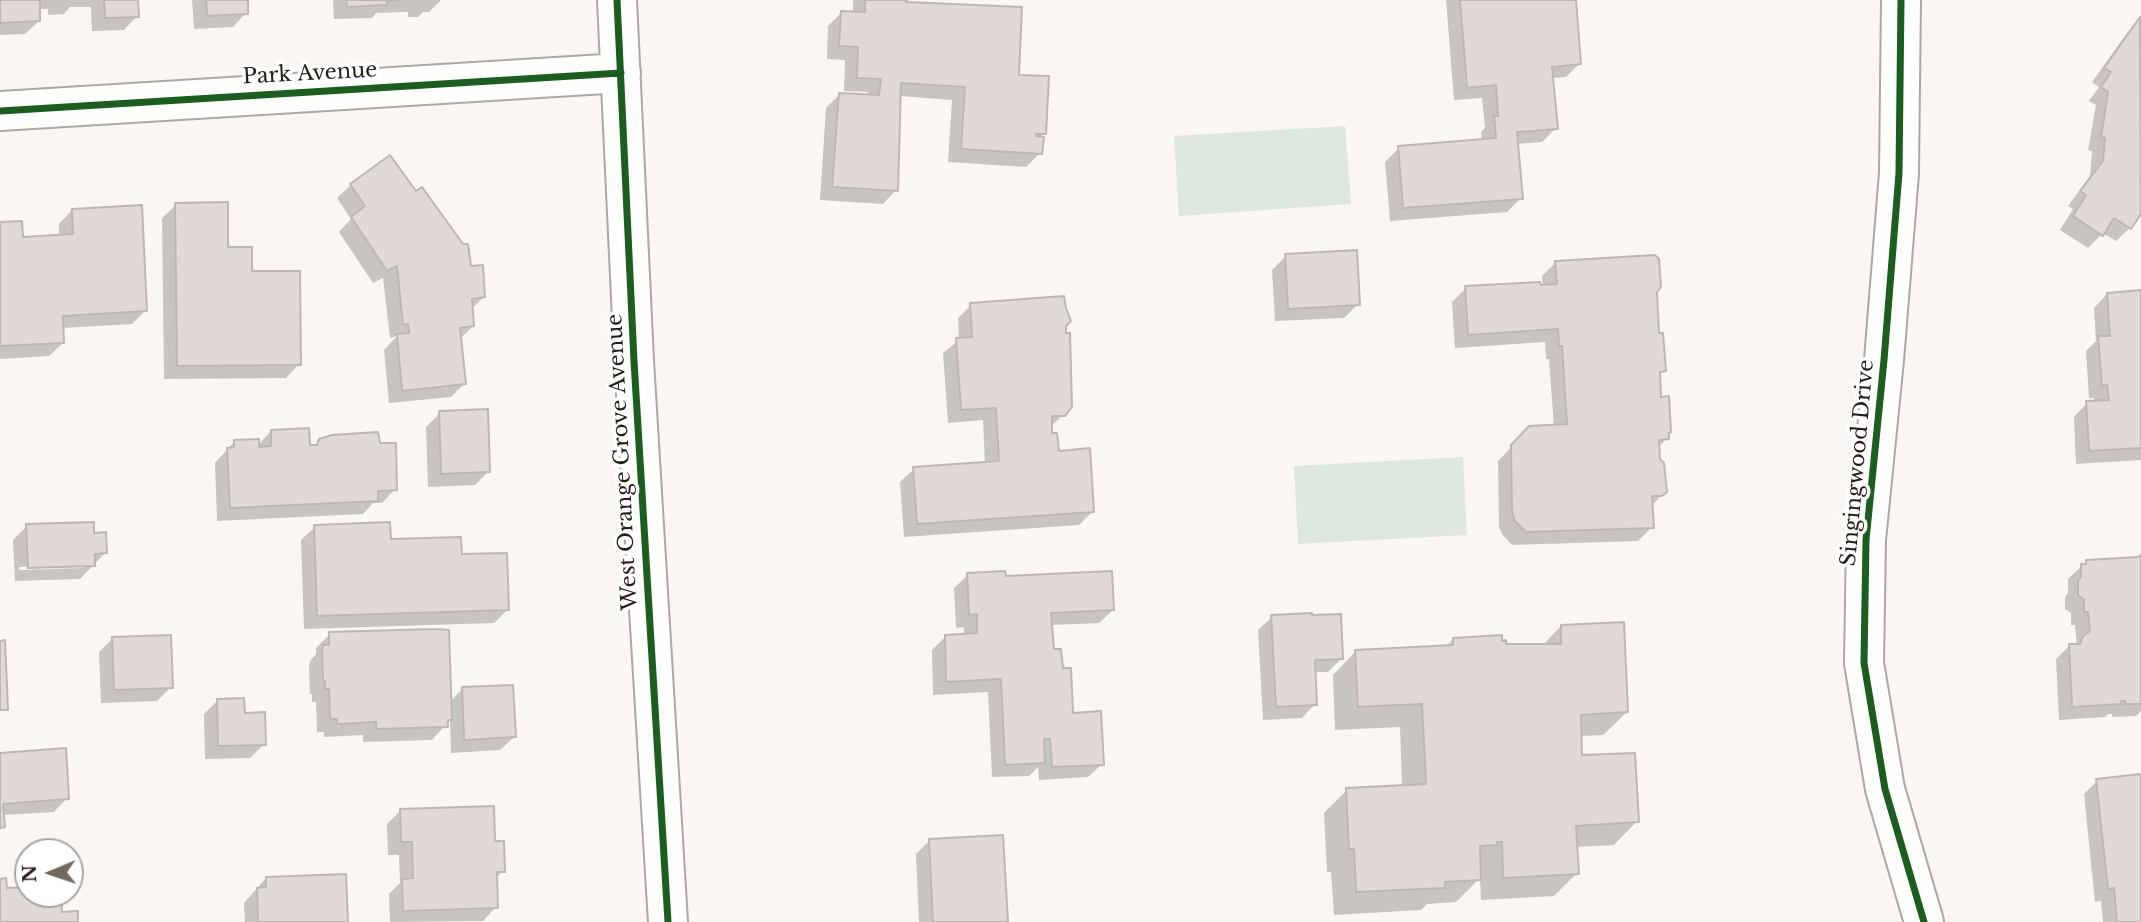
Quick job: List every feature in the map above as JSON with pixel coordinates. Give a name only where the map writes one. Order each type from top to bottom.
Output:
[{"type":"street","name":"West Orange Grove Avenue","points":[[617,0],[634,361],[668,922]]},
{"type":"street","name":"Singingwood Drive","points":[[1901,0],[1899,173],[1866,540],[1864,663],[1885,789],[1924,922]]},
{"type":"street","name":"Park Avenue","points":[[0,111],[621,73]]},
{"type":"shaded area","points":[[1345,126],[1351,204],[1179,216],[1174,136]]},
{"type":"shaded area","points":[[1463,457],[1467,535],[1298,544],[1294,466]]},
{"type":"building","points":[[0,0],[40,0],[40,21],[0,23]]},
{"type":"building","points":[[104,0],[138,0],[139,17],[105,18]]},
{"type":"building","points":[[206,0],[248,0],[248,14],[207,16]]},
{"type":"building","points":[[346,0],[398,0],[387,1],[387,5],[347,7]]},
{"type":"building","points":[[865,0],[1022,7],[1019,75],[1049,76],[1046,134],[1036,134],[1044,137],[1042,154],[961,149],[965,87],[901,83],[898,191],[832,187],[839,93],[879,95],[881,79],[857,78],[858,47],[839,46],[841,11],[865,12]]},
{"type":"building","points":[[1460,0],[1576,0],[1581,64],[1552,67],[1558,129],[1517,132],[1523,199],[1403,208],[1398,146],[1496,138],[1496,85],[1467,88]]},
{"type":"building","points":[[2140,17],[2141,214],[2131,229],[2114,218],[2103,236],[2073,216],[2086,195],[2080,191],[2103,161],[2105,138],[2101,137],[2108,92],[2101,87],[2111,72],[2104,68]]},
{"type":"building","points":[[390,155],[416,191],[422,187],[463,244],[468,244],[471,266],[483,265],[485,297],[472,299],[474,326],[460,328],[466,384],[402,391],[397,334],[409,333],[408,324],[403,325],[397,266],[387,271],[351,217],[365,206],[350,184]]},
{"type":"building","points":[[228,202],[228,247],[252,247],[252,271],[300,271],[301,365],[177,366],[175,203]]},
{"type":"building","points":[[142,205],[147,311],[63,316],[64,343],[0,346],[0,222],[22,221],[23,237],[73,234],[72,209]]},
{"type":"building","points":[[1357,250],[1360,305],[1288,309],[1285,254]]},
{"type":"building","points":[[1655,255],[1659,259],[1659,333],[1663,333],[1666,371],[1660,372],[1661,397],[1669,396],[1671,432],[1669,439],[1659,440],[1667,492],[1662,496],[1652,496],[1654,528],[1526,532],[1515,521],[1512,512],[1511,445],[1529,426],[1567,424],[1562,346],[1559,346],[1558,329],[1468,335],[1465,286],[1540,282],[1541,285],[1557,284],[1555,261]]},
{"type":"building","points":[[2141,290],[2141,448],[2089,451],[2086,401],[2109,400],[2107,385],[2102,386],[2098,336],[2110,336],[2107,293]]},
{"type":"building","points":[[1064,296],[1071,321],[1066,326],[1066,333],[1070,333],[1072,407],[1065,416],[1052,416],[1052,433],[1057,433],[1059,451],[1090,448],[1094,512],[917,524],[913,467],[999,461],[996,408],[961,410],[956,338],[972,337],[970,303]]},
{"type":"building","points":[[488,409],[490,472],[441,474],[439,411]]},
{"type":"building","points":[[309,428],[310,445],[317,445],[319,439],[332,435],[378,432],[380,443],[396,443],[397,490],[378,491],[378,501],[230,508],[227,448],[234,447],[234,440],[259,439],[259,447],[271,446],[271,430]]},
{"type":"building","points":[[94,522],[94,533],[106,532],[107,553],[95,554],[95,566],[28,568],[26,524]]},
{"type":"building","points":[[390,522],[391,539],[461,537],[462,554],[507,553],[509,610],[317,616],[314,525]]},
{"type":"building","points":[[2141,555],[2141,704],[2125,704],[2125,701],[2121,701],[2121,704],[2072,707],[2069,644],[2080,644],[2083,636],[2090,631],[2088,612],[2084,612],[2084,600],[2078,595],[2081,564],[2086,564],[2086,560]]},
{"type":"building","points":[[1005,571],[1006,576],[1112,571],[1114,610],[1051,613],[1054,649],[1061,649],[1063,668],[1071,668],[1073,713],[1101,711],[1104,765],[1052,767],[1050,739],[1044,739],[1045,763],[1005,765],[1001,679],[946,682],[945,635],[977,633],[977,614],[969,615],[967,573]]},
{"type":"building","points":[[1341,614],[1343,659],[1315,660],[1317,705],[1276,707],[1271,615]]},
{"type":"building","points":[[1624,622],[1628,712],[1581,715],[1582,755],[1635,753],[1639,822],[1576,826],[1579,874],[1503,878],[1502,842],[1497,842],[1497,845],[1480,846],[1481,880],[1445,882],[1445,888],[1356,892],[1354,849],[1349,849],[1346,788],[1426,784],[1422,704],[1358,707],[1355,650],[1453,645],[1453,638],[1502,635],[1502,641],[1506,640],[1506,644],[1561,644],[1561,625]]},
{"type":"building","points":[[449,630],[452,720],[448,720],[448,727],[376,729],[376,722],[337,724],[337,719],[330,719],[329,689],[325,689],[323,681],[322,653],[323,645],[329,645],[329,632]]},
{"type":"building","points":[[171,635],[173,688],[114,690],[112,637]]},
{"type":"building","points":[[5,640],[8,710],[0,710],[0,641]]},
{"type":"building","points":[[513,685],[516,737],[464,740],[462,687]]},
{"type":"building","points":[[244,698],[245,713],[265,712],[266,745],[218,746],[217,699]]},
{"type":"building","points":[[66,748],[69,799],[3,804],[5,827],[0,828],[0,753]]},
{"type":"building","points":[[2141,774],[2141,922],[2117,922],[2114,888],[2108,889],[2096,779]]},
{"type":"building","points":[[494,806],[495,841],[504,841],[505,872],[497,872],[498,908],[403,911],[402,879],[413,878],[412,842],[401,842],[400,809]]},
{"type":"building","points":[[1003,835],[1008,922],[933,922],[929,839]]},
{"type":"building","points":[[346,874],[348,922],[258,922],[257,888],[266,887],[266,877]]},
{"type":"building","points":[[6,878],[7,888],[14,888],[14,908],[62,908],[62,912],[78,911],[78,922],[0,922],[0,879]]},
{"type":"cycle path","points":[[617,0],[634,361],[668,922]]},
{"type":"cycle path","points":[[1901,0],[1899,173],[1866,540],[1864,663],[1885,789],[1924,922]]},
{"type":"cycle path","points":[[0,111],[621,73]]}]
